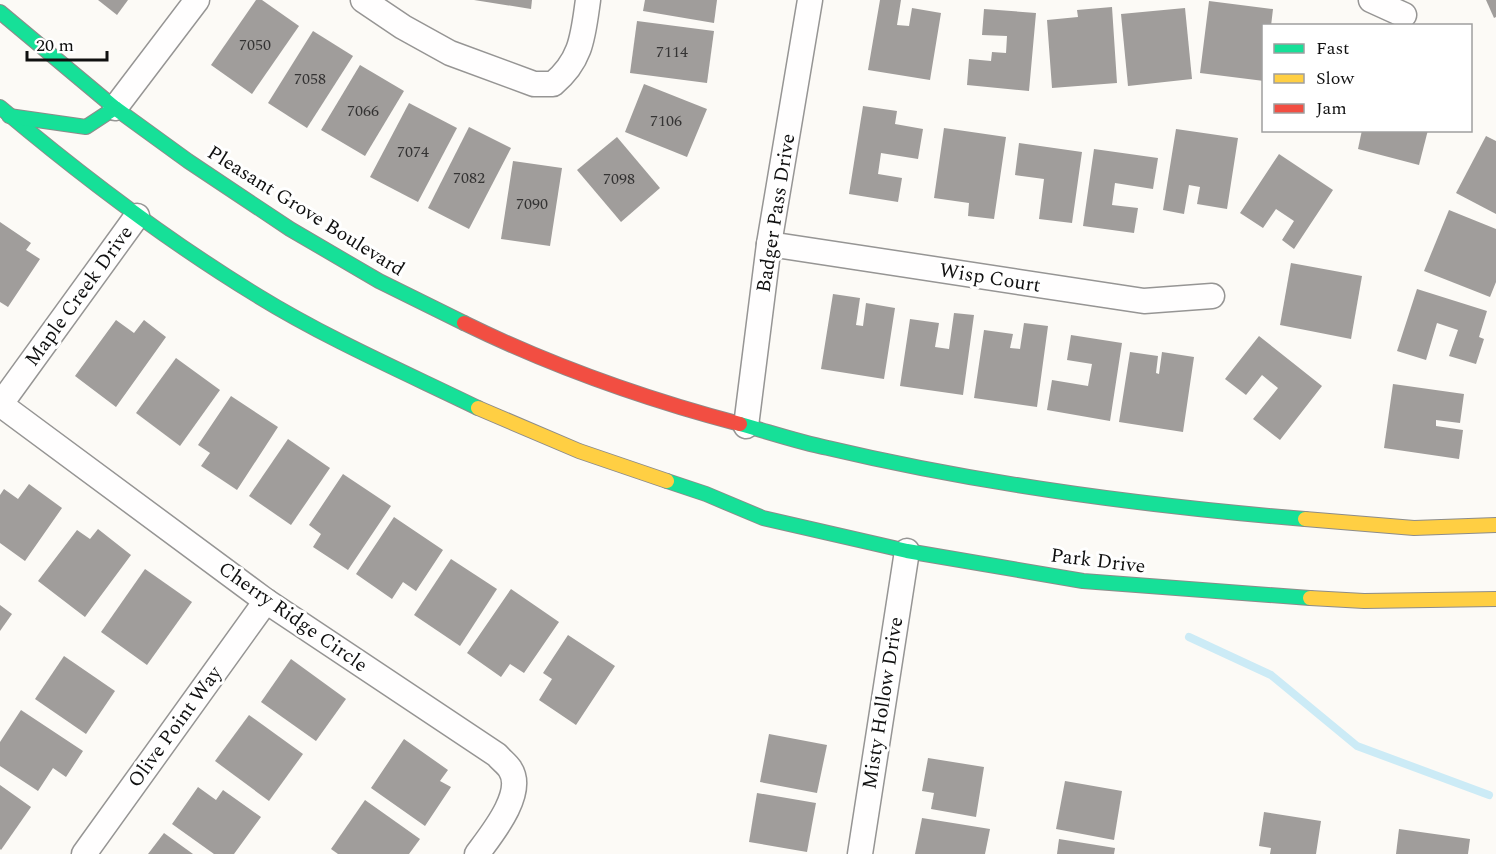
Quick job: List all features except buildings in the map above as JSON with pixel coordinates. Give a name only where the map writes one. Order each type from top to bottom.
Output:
[{"type":"main road","name":"Pleasant Grove Boulevard","points":[[0,12],[115,108],[188,161],[290,229],[378,281],[505,343],[603,382],[736,424]]},
{"type":"main road","points":[[4,112],[86,127],[115,108]]},
{"type":"main road","points":[[4,112],[137,216]]},
{"type":"main road","name":"Park Drive","points":[[137,216],[258,296],[350,346],[480,409],[579,452],[706,494],[763,518],[907,551],[1083,581],[1364,601],[1496,599]]},
{"type":"main road","points":[[736,424],[826,448],[910,466],[1093,497],[1244,514],[1414,528],[1496,525]]},
{"type":"street","points":[[115,108],[197,0]]},
{"type":"street","points":[[363,0],[403,27],[450,53],[534,84],[554,84],[575,60],[581,45],[588,0]]},
{"type":"street","name":"Badger Pass Drive","points":[[736,424],[810,0]]},
{"type":"street","points":[[1371,0],[1404,15]]},
{"type":"street","name":"Maple Creek Drive","points":[[0,404],[137,216]]},
{"type":"street","name":"Wisp Court","points":[[769,244],[1144,301],[1212,296]]},
{"type":"street","name":"Cherry Ridge Circle","points":[[0,404],[266,600],[497,755],[512,770],[514,791],[504,816],[477,854]]},
{"type":"street","name":"Misty Hollow Drive","points":[[860,854],[907,551]]},
{"type":"street","name":"Olive Point Way","points":[[84,854],[266,600]]},
{"type":"waterway","points":[[1189,637],[1271,675],[1357,746],[1489,795]]},
{"type":"traffic: fast","points":[[0,12],[115,108],[188,161],[290,229],[379,281],[464,323]]},
{"type":"traffic: fast","points":[[0,107],[125,206],[224,275],[312,327],[478,408]]},
{"type":"traffic: fast","points":[[9,116],[86,127],[115,108]]},
{"type":"traffic: fast","points":[[740,424],[817,446],[1005,483],[1125,501],[1305,519]]},
{"type":"traffic: fast","points":[[667,481],[706,494],[763,518],[907,551],[1083,581],[1310,598]]},
{"type":"traffic: slow","points":[[478,408],[579,451],[667,481]]},
{"type":"traffic: slow","points":[[1305,519],[1414,528],[1496,525]]},
{"type":"traffic: slow","points":[[1310,598],[1364,601],[1496,599]]},
{"type":"traffic: jam","points":[[464,323],[497,339],[599,380],[669,404],[740,424]]}]
